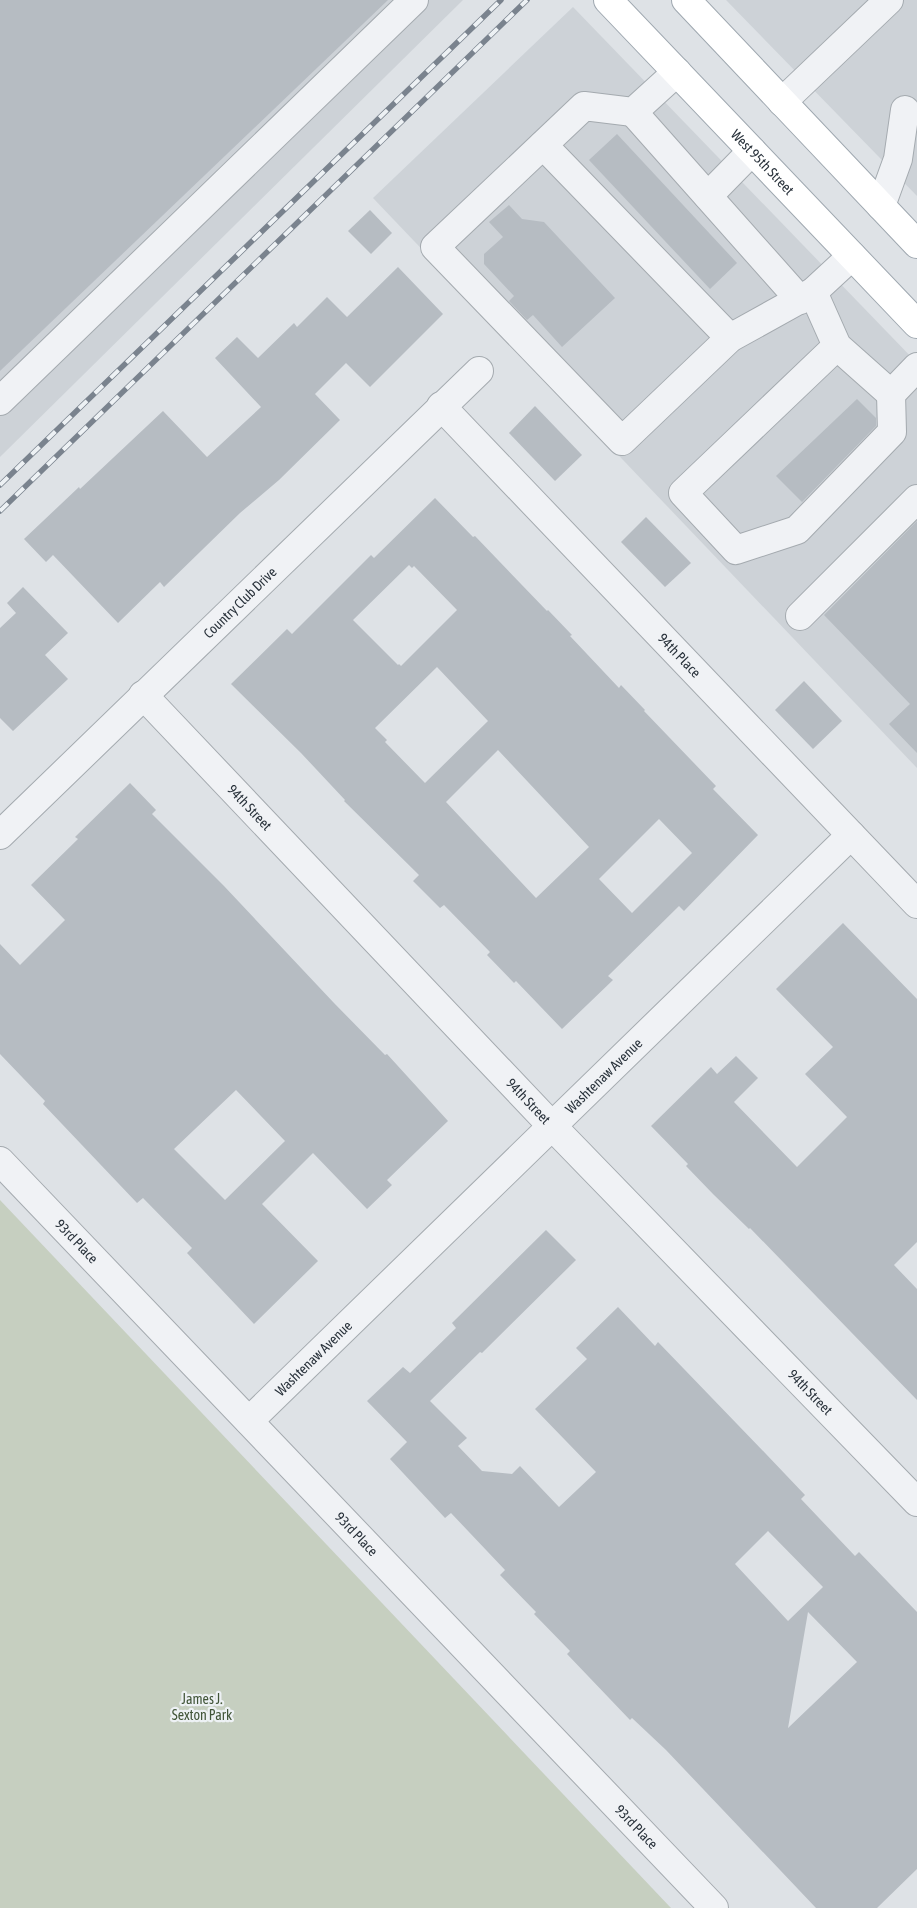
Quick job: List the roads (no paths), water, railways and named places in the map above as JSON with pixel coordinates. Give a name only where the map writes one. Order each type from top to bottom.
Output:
[{"type":"main road","name":"West 95th Street","points":[[608,0],[917,324]]},
{"type":"main road","points":[[686,0],[917,244]]},
{"type":"street","points":[[0,401],[414,0]]},
{"type":"street","points":[[782,102],[889,0]]},
{"type":"street","points":[[633,112],[677,72]]},
{"type":"street","points":[[852,256],[806,296],[730,338],[622,441],[435,248],[584,106],[633,112],[708,196],[806,296],[838,346],[891,394]]},
{"type":"street","points":[[881,206],[911,116]]},
{"type":"street","points":[[543,145],[730,338]]},
{"type":"street","points":[[708,196],[752,151]]},
{"type":"street","points":[[838,346],[682,493],[736,550],[797,530],[892,432],[891,394],[917,366]]},
{"type":"street","name":"Country Club Drive","points":[[0,835],[479,370]]},
{"type":"street","name":"94th Place","points":[[441,406],[917,904]]},
{"type":"street","points":[[800,616],[917,499]]},
{"type":"street","name":"94th Street","points":[[144,696],[552,1126],[917,1502]]},
{"type":"street","name":"Washtenaw Avenue","points":[[249,1421],[851,835]]},
{"type":"street","name":"93rd Place","points":[[0,1161],[714,1908]]},
{"type":"railway","points":[[0,485],[501,0]]},
{"type":"railway","points":[[0,511],[527,0]]},
{"type":"park label","name":"James J. Sexton Park","points":[[202,1708]]}]
